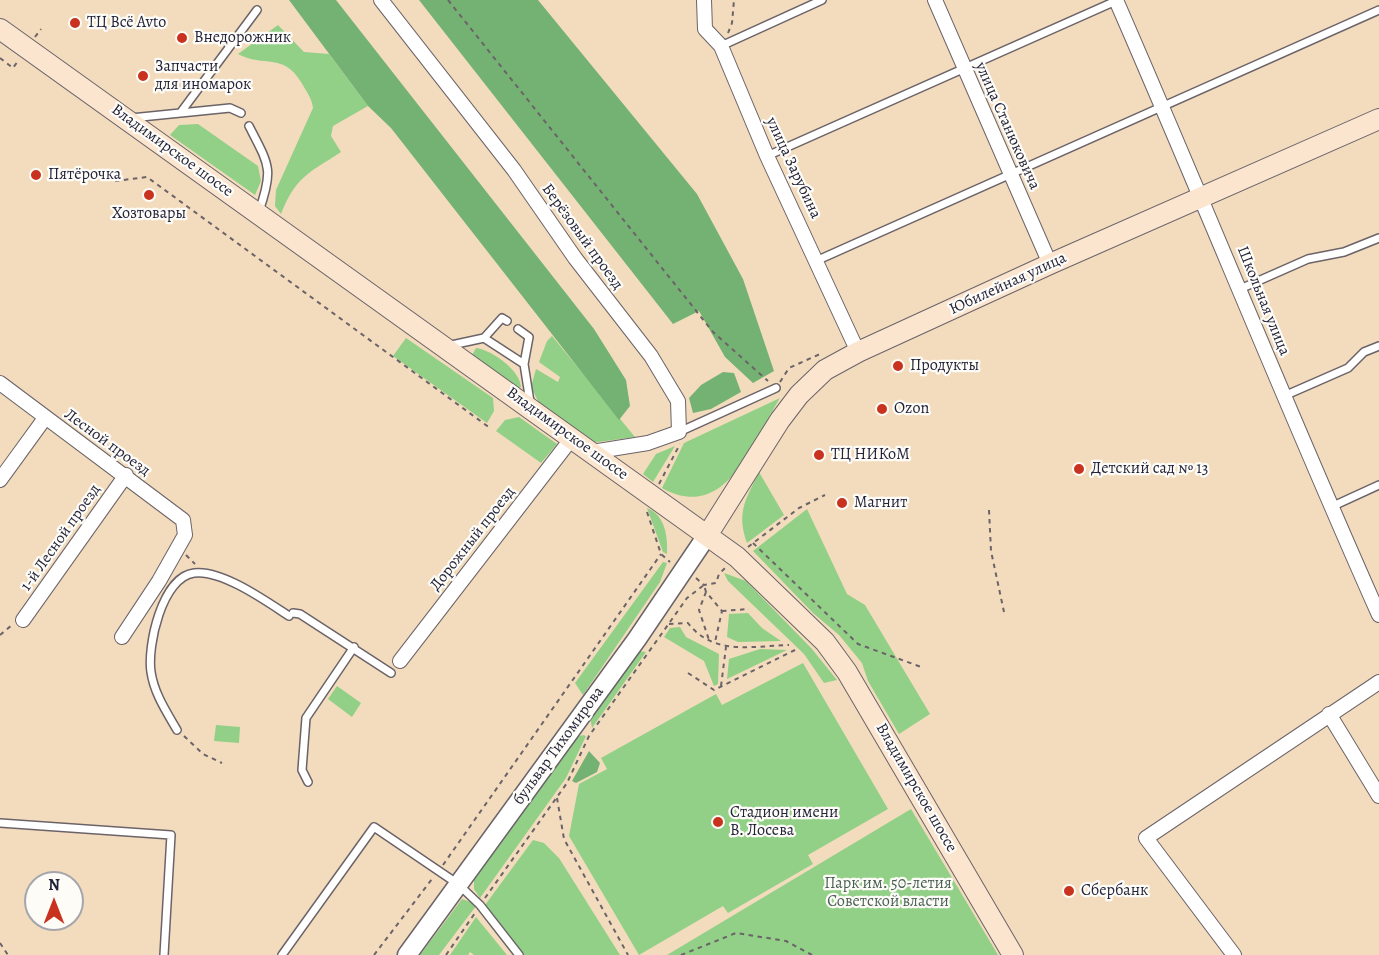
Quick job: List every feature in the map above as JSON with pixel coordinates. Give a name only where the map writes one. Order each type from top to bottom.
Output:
[{"type":"main road","name":"Владимирское шоссе","points":[[1,31],[259,213],[737,557],[825,642],[847,672],[1013,955]]},
{"type":"main road","name":"Юбилейная улица","points":[[708,534],[780,420],[799,395],[825,370],[858,352],[1050,264],[1379,119]]},
{"type":"street","name":"Берёзовый проезд","points":[[381,0],[514,170],[575,258],[651,356],[678,401],[679,432]]},
{"type":"street","name":"улица Зарубина","points":[[704,0],[705,28],[722,46],[767,156],[818,260],[858,352]]},
{"type":"street","name":"улица Станюковича","points":[[935,0],[1050,264]]},
{"type":"street","name":"Школьная улица","points":[[1117,0],[1331,507],[1379,615]]},
{"type":"street","name":"Лесной проезд","points":[[0,383],[126,475],[183,520],[181,541]]},
{"type":"street","points":[[0,480],[45,418]]},
{"type":"street","points":[[592,452],[648,443],[679,432]]},
{"type":"street","name":"Дорожный проезд","points":[[400,661],[572,438]]},
{"type":"street","name":"1-й Лесной проезд","points":[[22,620],[126,475]]},
{"type":"street","name":"бульвар Тихомирова","points":[[407,955],[623,658],[708,534]]},
{"type":"street","points":[[122,637],[181,541]]},
{"type":"street","points":[[1234,955],[1146,838],[1379,682]]},
{"type":"street","points":[[1329,714],[1379,796]]},
{"type":"lane","points":[[722,46],[822,0]]},
{"type":"lane","points":[[767,156],[1117,0]]},
{"type":"lane","points":[[181,112],[257,10]]},
{"type":"lane","points":[[818,260],[1011,176],[1379,10]]},
{"type":"lane","points":[[126,118],[230,108],[241,113]]},
{"type":"lane","points":[[249,126],[267,161],[270,181],[259,213]]},
{"type":"lane","points":[[1240,289],[1308,259],[1344,252],[1379,238]]},
{"type":"lane","points":[[445,346],[484,338],[502,318],[507,321]]},
{"type":"lane","points":[[518,329],[529,337],[524,364],[531,408]]},
{"type":"lane","points":[[484,338],[524,364]]},
{"type":"lane","points":[[1284,396],[1348,368],[1364,352],[1379,346]]},
{"type":"lane","points":[[679,432],[776,388]]},
{"type":"lane","points":[[1331,507],[1379,485]]},
{"type":"lane","points":[[177,730],[160,701],[151,673],[150,655],[163,603],[173,586],[185,575],[204,573],[258,596],[291,615],[300,614],[391,673]]},
{"type":"lane","points":[[308,782],[302,770],[306,718],[354,647]]},
{"type":"lane","points":[[0,823],[171,835],[164,955]]},
{"type":"lane","points":[[282,955],[374,827],[458,884],[480,905],[519,955]]},
{"type":"path","points":[[448,0],[713,332],[776,388]]},
{"type":"path","points":[[722,46],[732,23],[734,0]]},
{"type":"path","points":[[114,181],[147,177],[490,428]]},
{"type":"path","points":[[719,574],[753,543],[799,508],[825,495]]},
{"type":"path","points":[[989,510],[991,551],[1004,612]]},
{"type":"path","points":[[181,541],[204,573]]},
{"type":"path","points":[[753,543],[858,644],[924,668]]},
{"type":"path","points":[[374,955],[439,870],[661,555]]},
{"type":"path","points":[[446,955],[567,783],[589,735],[687,598],[704,585],[706,592],[722,611]]},
{"type":"path","points":[[706,592],[699,610],[709,640]]},
{"type":"path","points":[[722,611],[749,609]]},
{"type":"path","points":[[715,642],[722,611]]},
{"type":"path","points":[[0,634],[22,620]]},
{"type":"path","points":[[669,624],[688,623],[698,635],[733,649],[789,645]]},
{"type":"path","points":[[722,686],[726,646]]},
{"type":"path","points":[[688,673],[714,690],[795,650]]},
{"type":"path","points":[[177,730],[202,754],[222,763]]},
{"type":"path","points":[[557,796],[564,839],[628,955]]},
{"type":"path","points":[[681,955],[736,933],[786,941],[812,955]]},
{"type":"path","points":[[0,943],[8,955]]},
{"type":"green space","points":[[289,0],[336,0],[594,329],[626,380],[630,406],[619,420],[391,128],[368,106]]},
{"type":"green space","points":[[419,0],[538,0],[697,194],[743,279],[774,371],[753,383],[725,357],[699,311],[673,324]]},
{"type":"green space","points":[[278,25],[304,52],[329,54],[368,106],[333,126],[331,136],[341,152],[298,183],[281,214],[275,206],[276,190],[313,108],[312,104],[301,82],[287,67],[238,54]]},
{"type":"green space","points":[[198,124],[258,166],[261,181],[255,195],[170,135],[179,125]]},
{"type":"green space","points":[[552,336],[635,437],[591,443],[542,409],[531,387],[536,369],[558,382],[560,377],[539,362],[547,341]]},
{"type":"green space","points":[[406,338],[493,398],[494,411],[487,423],[393,356]]},
{"type":"green space","points":[[476,348],[497,357],[511,368],[521,387],[517,389],[474,360],[472,355]]},
{"type":"green space","points":[[723,372],[734,373],[741,392],[711,409],[693,413],[689,398],[701,385]]},
{"type":"green space","points":[[780,398],[748,455],[721,487],[704,495],[685,496],[662,488],[684,443]]},
{"type":"green space","points":[[519,417],[557,444],[541,463],[496,431],[505,420]]},
{"type":"green space","points":[[675,446],[653,482],[643,474],[656,454]]},
{"type":"green space","points":[[759,472],[784,515],[747,543],[742,523],[744,506]]},
{"type":"green space","points":[[647,508],[662,521],[667,540],[667,554],[663,552]]},
{"type":"green space","points":[[807,509],[847,594],[865,605],[930,714],[899,734],[868,681],[862,663],[839,635],[813,613],[753,551]]},
{"type":"green space","points":[[663,562],[667,563],[660,582],[583,695],[575,683]]},
{"type":"green space","points":[[724,573],[746,581],[812,649],[837,680],[824,683],[804,654],[728,581]]},
{"type":"green space","points":[[748,613],[762,628],[781,641],[738,642],[727,637],[729,614]]},
{"type":"green space","points":[[680,627],[686,637],[719,654],[718,684],[714,686],[704,661],[664,637],[670,628]]},
{"type":"green space","points":[[760,649],[787,650],[727,679],[729,659]]},
{"type":"green space","points":[[638,651],[646,652],[592,728],[590,717]]},
{"type":"green space","name":"Стадион имени В. Лосева","points":[[803,663],[888,809],[808,855],[813,864],[728,913],[723,906],[639,955],[569,836],[579,784],[607,769],[601,758],[716,694],[722,705]]},
{"type":"green space","points":[[337,686],[361,703],[352,717],[328,699]]},
{"type":"green space","points":[[216,725],[240,727],[239,743],[214,741]]},
{"type":"green space","points":[[586,736],[566,778],[480,898],[474,889],[474,880],[576,737]]},
{"type":"green space","points":[[589,751],[600,763],[597,772],[576,783],[572,781]]},
{"type":"green space","name":"Парк им. 50-летия Советской власти","points":[[911,809],[998,955],[667,955]]},
{"type":"green space","points":[[533,840],[544,843],[559,858],[620,955],[523,955],[485,905]]},
{"type":"green space","points":[[462,899],[476,906],[439,955],[420,955]]},
{"type":"green space","points":[[476,917],[507,955],[474,955],[470,952],[468,955],[450,955]]},
{"type":"place","name":"ТЦ Всё Avto","points":[[75,23]]},
{"type":"place","name":"Внедорожник","points":[[182,38]]},
{"type":"place","name":"Запчасти для иномарок","points":[[143,76]]},
{"type":"place","name":"Пятёрочка","points":[[36,175]]},
{"type":"place","name":"Хозтовары","points":[[149,195]]},
{"type":"place","name":"Продукты","points":[[898,366]]},
{"type":"place","name":"Ozon","points":[[882,409]]},
{"type":"place","name":"ТЦ НИКоМ","points":[[819,455]]},
{"type":"place","name":"Детский сад № 13","points":[[1079,469]]},
{"type":"place","name":"Магнит","points":[[842,503]]},
{"type":"place","name":"Стадион имени В. Лосева","points":[[718,822]]},
{"type":"place","name":"Сбербанк","points":[[1069,891]]}]
